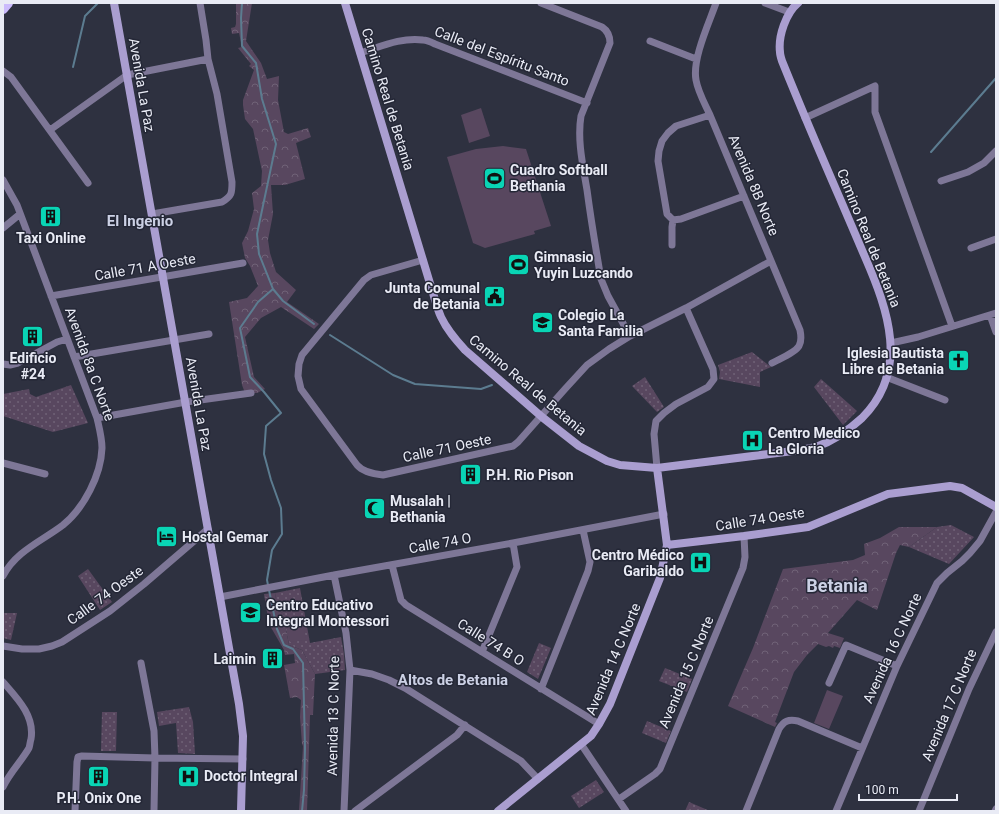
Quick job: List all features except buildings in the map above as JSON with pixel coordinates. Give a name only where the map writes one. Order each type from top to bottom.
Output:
[{"type":"main road","points":[[3,9],[8,3]]},
{"type":"street","name":"Avenida La Paz","points":[[114,3],[239,704],[243,736],[241,811]]},
{"type":"street","points":[[152,214],[222,202],[229,198],[232,192],[232,182],[217,94],[208,59],[200,3]]},
{"type":"street","name":"Camino Real de Betania","points":[[345,3],[441,317],[456,340],[465,350],[579,446],[607,461],[620,465],[657,468],[817,447],[832,440],[851,428],[868,411],[884,384],[891,356],[891,343],[884,306],[874,278],[782,61],[780,40],[789,12],[798,3]]},
{"type":"street","points":[[542,3],[602,27],[606,30],[610,39],[610,43],[581,116],[580,144],[601,279],[608,296],[630,336]]},
{"type":"street","name":"Avenida 8B Norte","points":[[716,3],[696,59],[696,81],[801,335],[800,345],[796,349],[772,363]]},
{"type":"street","points":[[765,3],[789,12]]},
{"type":"street","name":"Calle del Espíritu Santo","points":[[360,53],[394,42],[409,39],[423,40],[442,46],[587,103]]},
{"type":"street","points":[[650,41],[696,59]]},
{"type":"street","points":[[50,130],[127,75],[208,59]]},
{"type":"street","points":[[3,71],[12,77],[88,183]]},
{"type":"street","points":[[805,118],[875,86],[876,112],[952,326]]},
{"type":"street","points":[[673,220],[667,214],[658,161],[662,141],[676,126],[710,115]]},
{"type":"street","points":[[941,181],[968,172],[984,163],[996,151]]},
{"type":"street","name":"Avenida 8a C Norte","points":[[3,180],[17,205],[97,418],[102,447],[100,462],[89,492],[82,504],[63,525],[40,539],[12,562],[3,576]]},
{"type":"street","points":[[673,220],[681,219],[744,196]]},
{"type":"street","points":[[3,228],[20,214]]},
{"type":"street","points":[[672,245],[673,220]]},
{"type":"street","points":[[971,248],[996,239]]},
{"type":"street","name":"Calle 71 Oeste","points":[[423,260],[371,275],[364,280],[302,355],[298,376],[301,389],[357,465],[361,469],[372,473],[383,475],[513,446],[587,365],[609,349],[630,336],[686,308],[771,261]]},
{"type":"street","name":"Calle 71 A Oeste","points":[[51,296],[243,263]]},
{"type":"street","points":[[667,545],[657,468],[654,434],[656,421],[676,404],[708,387],[714,379],[713,368],[686,308]]},
{"type":"street","points":[[891,343],[993,314],[996,332]]},
{"type":"street","points":[[74,357],[209,334]]},
{"type":"street","points":[[3,364],[10,365],[18,363],[57,342],[67,339]]},
{"type":"street","points":[[886,377],[945,400]]},
{"type":"street","points":[[97,418],[186,402],[251,393]]},
{"type":"street","points":[[3,463],[45,474]]},
{"type":"street","name":"Calle 74 Oeste","points":[[667,545],[744,536],[808,526],[888,494],[950,486],[962,488],[996,507]]},
{"type":"street","name":"Avenida 16 C Norte","points":[[836,811],[897,666],[937,583],[962,561],[980,541],[996,512]]},
{"type":"street","name":"Calle 74 O","points":[[220,597],[664,514]]},
{"type":"street","name":"Calle 74 Oeste","points":[[3,646],[22,649],[39,649],[62,642],[110,611],[208,529]]},
{"type":"street","points":[[541,689],[588,571],[590,562],[583,530]]},
{"type":"street","name":"Avenida 15 C Norte","points":[[619,799],[660,769],[743,568],[745,557],[744,536]]},
{"type":"street","points":[[482,652],[517,567],[513,543]]},
{"type":"street","name":"Avenida 14 C Norte","points":[[498,811],[591,736],[599,724],[610,704],[654,594],[660,578],[667,545]]},
{"type":"street","name":"Calle 74 B O","points":[[392,565],[401,600],[406,606],[599,724]]},
{"type":"street","name":"Avenida 13 C Norte","points":[[334,575],[346,633],[350,670],[344,811]]},
{"type":"street","name":"Avenida 17 C Norte","points":[[919,811],[969,688],[996,632]]},
{"type":"street","points":[[829,684],[846,645],[897,666]]},
{"type":"street","points":[[141,663],[154,731],[154,811]]},
{"type":"street","points":[[350,670],[372,674],[405,688],[521,761],[538,779]]},
{"type":"street","points":[[3,682],[23,705],[30,720],[32,734],[29,747],[7,778],[3,787]]},
{"type":"street","points":[[746,811],[779,728],[786,721],[798,721],[862,748]]},
{"type":"street","points":[[355,811],[457,735],[465,725]]},
{"type":"street","points":[[581,744],[626,811]]},
{"type":"street","points":[[75,811],[78,757],[87,755],[155,758],[243,759]]},
{"type":"green space","points":[[236,3],[252,3],[246,41],[261,63],[267,79],[279,76],[278,100],[284,132],[288,134],[308,128],[311,137],[296,143],[305,179],[285,185],[271,185],[273,214],[268,240],[270,253],[276,272],[296,290],[287,302],[319,324],[314,329],[281,307],[261,318],[245,337],[254,377],[265,389],[257,393],[245,393],[242,385],[229,302],[247,298],[258,286],[245,258],[242,243],[248,231],[254,209],[252,193],[261,186],[262,171],[253,129],[245,119],[243,100],[254,70],[249,66],[251,64],[238,48],[242,47],[239,33],[232,34],[231,28],[235,27],[236,24]]},
{"type":"green space","points":[[481,108],[490,136],[469,143],[461,115]]},
{"type":"green space","name":"Cuadro Softball Bethania","points":[[503,146],[526,149],[551,226],[534,231],[535,234],[485,248],[473,243],[447,157],[476,149]]},
{"type":"green space","points":[[752,352],[771,367],[760,372],[760,387],[719,379],[720,372],[718,365]]},
{"type":"green space","points":[[645,377],[664,407],[657,412],[632,386]]},
{"type":"green space","points":[[821,379],[857,411],[843,425],[814,387]]},
{"type":"green space","points":[[71,385],[88,423],[53,432],[3,416],[3,394],[29,389],[30,394],[36,397]]},
{"type":"green space","points":[[951,525],[974,537],[949,564],[909,547],[937,527]]},
{"type":"green space","points":[[899,527],[937,527],[909,547],[900,545],[877,610],[857,600],[828,633],[844,638],[840,648],[834,646],[833,648],[829,646],[826,647],[818,644],[807,655],[794,672],[775,722],[777,723],[775,727],[728,706],[753,648],[783,569],[853,560],[865,555],[864,544],[880,538]]},
{"type":"green space","points":[[88,569],[112,602],[100,610],[78,576]]},
{"type":"green space","points":[[300,588],[310,643],[341,637],[345,670],[315,674],[302,650],[289,645],[283,613],[278,611],[275,593]]},
{"type":"green space","points":[[275,593],[278,611],[283,613],[289,645],[302,650],[315,674],[313,715],[310,715],[307,811],[299,811],[303,746],[300,717],[301,700],[297,697],[290,698],[284,665],[295,663],[294,654],[285,655],[284,650],[269,624],[264,594]]},
{"type":"green space","points":[[3,613],[17,613],[11,640],[3,638]]},
{"type":"green space","points":[[302,615],[306,640],[290,642],[286,617]]},
{"type":"green space","points":[[539,643],[551,648],[538,679],[527,672]]},
{"type":"green space","points":[[665,668],[692,679],[687,692],[659,681]]},
{"type":"green space","points":[[827,690],[843,696],[829,729],[814,723]]},
{"type":"green space","points":[[189,707],[193,722],[195,754],[178,753],[176,723],[159,726],[157,712]]},
{"type":"green space","points":[[102,712],[117,712],[116,751],[101,751]]},
{"type":"green space","points":[[647,721],[671,731],[666,743],[642,733]]},
{"type":"green space","points":[[596,780],[604,792],[579,808],[571,796]]},
{"type":"green space","points":[[689,802],[710,811],[685,811]]},
{"type":"waterway","points":[[73,67],[85,16],[98,3]]},
{"type":"waterway","points":[[242,3],[242,46],[256,63],[262,99],[276,144],[257,234],[259,254],[273,289],[258,302],[240,328],[250,377],[281,413],[266,426],[264,454],[281,508],[282,534],[272,550],[267,580],[268,585]]},
{"type":"waterway","points":[[931,152],[996,78]]},
{"type":"waterway","points":[[273,289],[283,301],[314,324]]},
{"type":"waterway","points":[[330,335],[393,375],[415,384],[481,389],[492,385]]},
{"type":"waterway","points":[[269,590],[277,629],[284,645],[293,649],[303,663],[305,748],[302,811]]},
{"type":"place","name":"Cuadro Softball Bethania","points":[[494,178]]},
{"type":"place","name":"Taxi Online","points":[[51,216]]},
{"type":"place","name":"Gimnasio Yuyin Luzcando","points":[[518,265]]},
{"type":"place","name":"Junta Comunal de Betania","points":[[495,296]]},
{"type":"place","name":"Colegio La Santa Familia","points":[[543,323]]},
{"type":"place","name":"Edificio #24","points":[[33,336]]},
{"type":"place","name":"Iglesia Bautista Libre de Betania","points":[[959,361]]},
{"type":"place","name":"Centro Medico La Gloria","points":[[753,441]]},
{"type":"place","name":"P.H. Rio Pison","points":[[470,475]]},
{"type":"place","name":"Musalah | Bethania","points":[[374,509]]},
{"type":"place","name":"Hostal Gemar","points":[[166,537]]},
{"type":"place","name":"Centro Médico Garibaldo","points":[[700,563]]},
{"type":"place","name":"Centro Educativo Integral Montessori","points":[[250,613]]},
{"type":"place","name":"Laimin","points":[[272,659]]},
{"type":"place","name":"P.H. Onix One","points":[[99,776]]},
{"type":"place","name":"Doctor Integral","points":[[189,776]]},
{"type":"district","name":"El Ingenio","points":[[140,221]]},
{"type":"district","name":"Betania","points":[[837,586]]},
{"type":"district","name":"Altos de Betania","points":[[453,680]]}]
